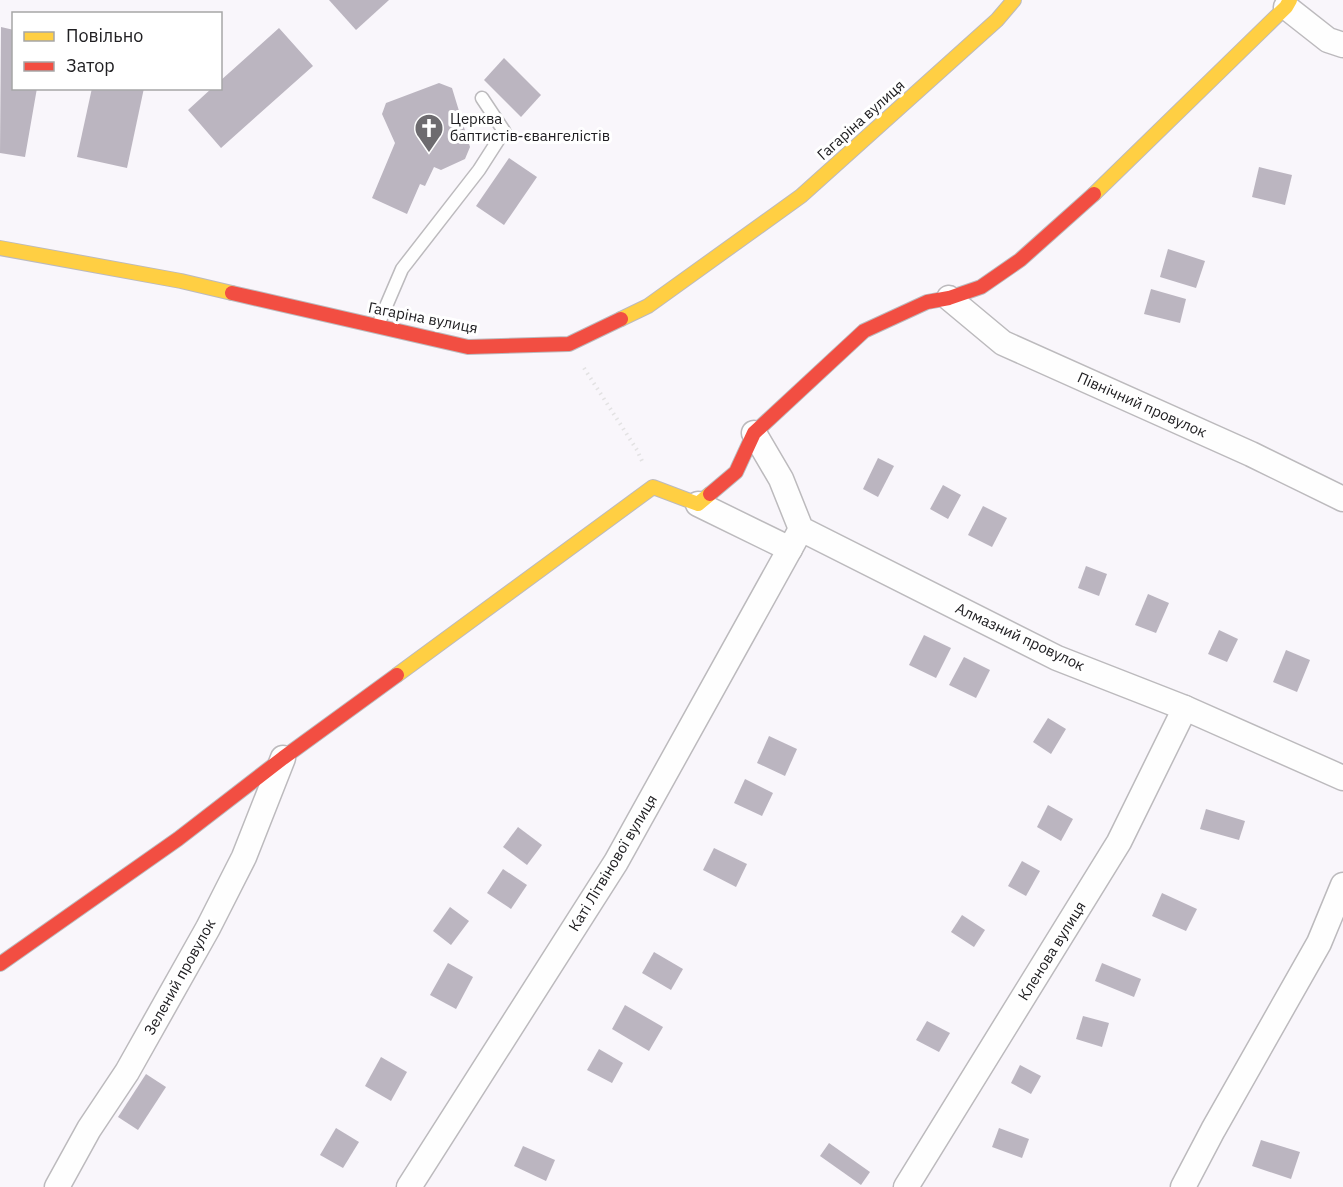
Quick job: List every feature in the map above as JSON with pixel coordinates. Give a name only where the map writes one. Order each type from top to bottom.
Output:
[{"type":"street","name":"Гагаріна вулиця","points":[[0,248],[181,281],[468,347],[569,344],[648,306],[801,196],[997,20],[1014,0]]},
{"type":"street","points":[[0,964],[178,839],[283,758],[653,487],[698,504],[736,472],[754,433],[864,331],[927,302],[949,298],[981,287],[1020,260],[1085,203],[1288,3],[1328,40],[1343,45]]},
{"type":"street","name":"Північний провулок","points":[[949,298],[1003,343],[1251,454],[1343,500]]},
{"type":"street","points":[[754,433],[782,479],[795,539]]},
{"type":"street","name":"Алмазний провулок","points":[[698,504],[795,539],[1057,658],[1185,708],[1343,778]]},
{"type":"street","name":"Каті Літвінової вулиця","points":[[409,1187],[616,862],[795,539]]},
{"type":"street","name":"Кленова вулиця","points":[[906,1187],[1119,842],[1185,708]]},
{"type":"street","name":"Зелений провулок","points":[[57,1187],[89,1129],[127,1071],[208,928],[244,857],[283,758]]},
{"type":"street","points":[[1183,1187],[1319,943],[1343,885]]},
{"type":"lane","points":[[378,326],[402,269],[479,170],[504,131],[482,99]]},
{"type":"lane","points":[[0,265],[19,252]]},
{"type":"path","points":[[569,344],[637,450],[653,487]]},
{"type":"building","points":[[329,0],[389,0],[356,30]]},
{"type":"building","points":[[1,27],[12,30],[12,90],[37,90],[25,157],[0,153]]},
{"type":"building","points":[[279,28],[313,66],[221,148],[188,110],[210,90],[222,90],[222,79]]},
{"type":"building","points":[[504,58],[541,95],[521,117],[484,80]]},
{"type":"building","name":"Церква баптистів-євангелістів","points":[[439,83],[452,88],[470,147],[465,159],[441,170],[434,167],[425,186],[420,184],[407,214],[372,198],[395,143],[382,114],[386,103]]},
{"type":"building","points":[[92,90],[144,90],[127,168],[77,157]]},
{"type":"building","points":[[509,158],[537,177],[504,225],[476,206]]},
{"type":"building","points":[[1259,167],[1292,175],[1285,205],[1252,197]]},
{"type":"building","points":[[1168,249],[1205,261],[1196,288],[1160,277]]},
{"type":"building","points":[[1151,289],[1186,299],[1180,323],[1144,314]]},
{"type":"building","points":[[878,458],[894,466],[878,497],[863,489]]},
{"type":"building","points":[[943,485],[961,495],[948,519],[930,509]]},
{"type":"building","points":[[983,506],[1007,518],[992,547],[968,535]]},
{"type":"building","points":[[1086,566],[1107,574],[1099,596],[1078,588]]},
{"type":"building","points":[[1148,594],[1169,603],[1156,633],[1135,625]]},
{"type":"building","points":[[1219,630],[1238,639],[1227,662],[1208,654]]},
{"type":"building","points":[[924,635],[951,648],[936,678],[909,665]]},
{"type":"building","points":[[1286,650],[1310,660],[1297,692],[1273,682]]},
{"type":"building","points":[[964,657],[990,670],[976,698],[949,685]]},
{"type":"building","points":[[1048,718],[1066,729],[1051,754],[1033,742]]},
{"type":"building","points":[[769,736],[797,749],[785,776],[757,763]]},
{"type":"building","points":[[745,779],[773,793],[762,816],[734,803]]},
{"type":"building","points":[[1048,805],[1073,819],[1061,841],[1037,827]]},
{"type":"building","points":[[1206,809],[1245,821],[1239,840],[1200,829]]},
{"type":"building","points":[[518,827],[542,845],[527,865],[503,847]]},
{"type":"building","points":[[714,848],[747,864],[736,887],[703,870]]},
{"type":"building","points":[[1022,861],[1040,871],[1026,896],[1008,886]]},
{"type":"building","points":[[503,869],[527,885],[511,909],[487,893]]},
{"type":"building","points":[[1162,893],[1197,909],[1186,931],[1152,916]]},
{"type":"building","points":[[450,907],[469,921],[451,945],[433,931]]},
{"type":"building","points":[[962,915],[985,930],[974,947],[951,932]]},
{"type":"building","points":[[654,952],[683,969],[671,990],[642,973]]},
{"type":"building","points":[[448,963],[473,977],[456,1009],[430,995]]},
{"type":"building","points":[[1102,963],[1141,979],[1134,997],[1095,981]]},
{"type":"building","points":[[625,1005],[663,1027],[649,1051],[612,1029]]},
{"type":"building","points":[[1083,1016],[1109,1023],[1102,1047],[1076,1039]]},
{"type":"building","points":[[927,1021],[950,1033],[939,1052],[916,1040]]},
{"type":"building","points":[[599,1049],[623,1063],[612,1083],[587,1070]]},
{"type":"building","points":[[381,1057],[407,1072],[391,1101],[365,1086]]},
{"type":"building","points":[[1020,1065],[1041,1076],[1031,1094],[1011,1083]]},
{"type":"building","points":[[146,1074],[166,1087],[138,1130],[118,1117]]},
{"type":"building","points":[[336,1128],[359,1142],[343,1168],[320,1155]]},
{"type":"building","points":[[999,1128],[1029,1139],[1022,1158],[992,1147]]},
{"type":"building","points":[[1261,1140],[1300,1152],[1291,1179],[1252,1166]]},
{"type":"building","points":[[829,1143],[870,1172],[861,1185],[820,1156]]},
{"type":"building","points":[[523,1146],[555,1160],[546,1181],[514,1166]]},
{"type":"traffic: slow","points":[[621,319],[648,306],[801,196],[997,20],[1014,0]]},
{"type":"traffic: slow","points":[[1094,194],[1286,7],[1290,0]]},
{"type":"traffic: slow","points":[[0,248],[181,281],[232,293]]},
{"type":"traffic: slow","points":[[397,675],[653,487],[698,504],[710,494]]},
{"type":"traffic: jam","points":[[710,494],[736,472],[754,433],[864,331],[927,302],[949,298],[981,287],[1020,260],[1094,194]]},
{"type":"traffic: jam","points":[[232,293],[468,347],[569,344],[621,319]]},
{"type":"traffic: jam","points":[[0,964],[178,839],[283,758],[397,675]]},
{"type":"place","name":"Церква баптистів-євангелістів","points":[[429,154]]}]
